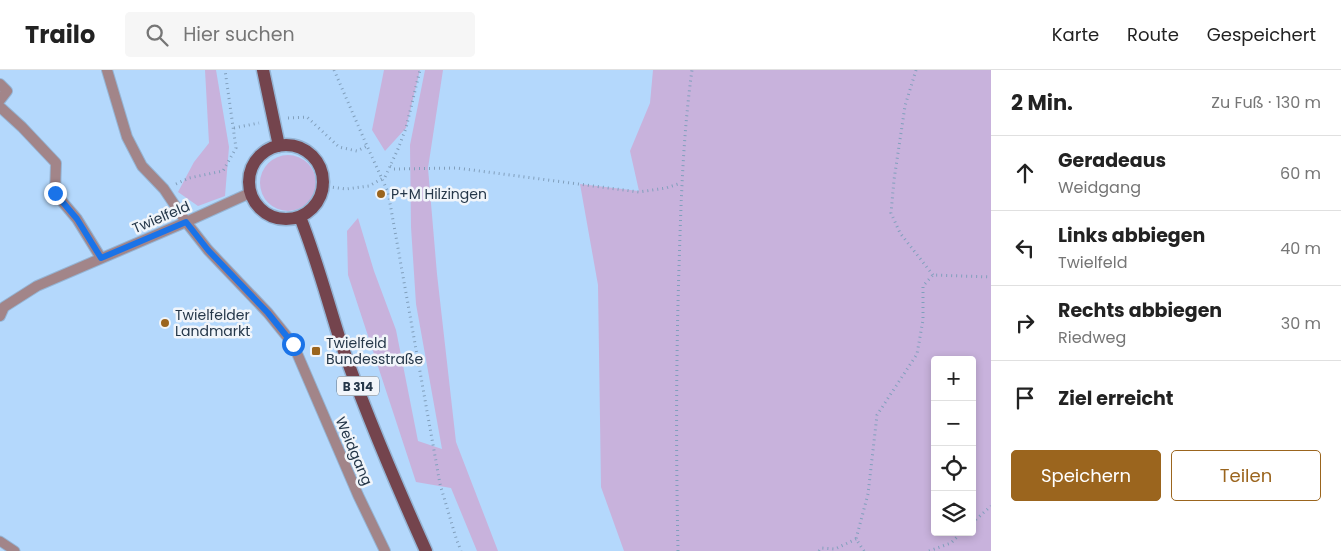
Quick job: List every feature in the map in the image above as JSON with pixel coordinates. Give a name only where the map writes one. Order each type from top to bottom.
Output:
[{"type":"main road","points":[[263,70],[279,146]]},
{"type":"main road","points":[[291,145],[311,155],[318,164],[323,186],[321,196],[309,212],[300,217],[280,219],[270,216],[254,202],[250,193],[250,172],[254,163],[265,152],[279,146],[291,145]]},
{"type":"main road","name":"B 314","points":[[300,217],[361,395],[426,551]]},
{"type":"street","name":"Weidgang","points":[[107,70],[127,137],[142,166],[164,189],[208,250],[268,313],[293,344],[358,496],[385,551]]},
{"type":"street","points":[[0,84],[7,91],[0,100]]},
{"type":"street","points":[[0,107],[56,163],[55,193],[77,219],[101,258]]},
{"type":"street","name":"Twielfeld","points":[[1,309],[37,286],[250,193]]},
{"type":"lane","points":[[0,541],[15,551]]},
{"type":"path","points":[[164,189],[189,178],[223,171],[236,148],[225,70]]},
{"type":"path","points":[[334,70],[388,192],[440,484],[461,551]]},
{"type":"path","points":[[323,186],[346,189],[369,186],[385,176],[406,128],[420,70]]},
{"type":"path","points":[[678,551],[676,362],[681,183],[687,105],[692,70]]},
{"type":"path","points":[[916,70],[905,106],[894,180],[892,213],[900,233],[933,275]]},
{"type":"path","points":[[234,128],[273,120],[306,117],[339,147],[357,151],[367,146]]},
{"type":"path","points":[[390,166],[394,169],[457,168],[639,192],[666,188],[681,183]]},
{"type":"path","points":[[864,551],[856,539],[868,494],[877,415],[917,354],[923,320],[923,286],[933,275],[991,276]]},
{"type":"path","points":[[976,519],[991,506]]},
{"type":"path","points":[[929,551],[951,543],[958,536]]},
{"type":"path","points":[[819,551],[822,548],[835,549],[856,539]]},
{"type":"shaded area","points":[[205,70],[216,70],[229,147],[225,196],[198,206],[178,192],[194,162],[209,143]]},
{"type":"shaded area","points":[[384,70],[420,70],[406,128],[385,151],[372,130]]},
{"type":"shaded area","points":[[425,70],[443,70],[428,168],[437,274],[456,442],[498,551],[477,551],[451,488],[416,482],[348,275],[347,231],[358,218],[374,271],[396,330],[418,441],[442,449],[416,304],[411,227],[410,145]]},
{"type":"shaded area","points":[[653,70],[991,70],[991,551],[624,551],[601,487],[598,285],[580,184],[639,191],[630,151],[650,103]]},
{"type":"shaded area","points":[[288,155],[299,157],[308,163],[314,172],[316,183],[314,194],[308,203],[299,209],[288,211],[277,209],[268,203],[262,194],[260,183],[262,172],[268,163],[277,157]]},
{"type":"place","name":"P+M Hilzingen","points":[[381,194]]},
{"type":"place","name":"Twielfelder Landmarkt","points":[[165,323]]},
{"type":"place","name":"Twielfeld Bundesstraße","points":[[316,351]]},
{"type":"route","points":[[55,193],[77,219],[101,258],[186,222],[208,250],[268,313],[293,344]]}]
